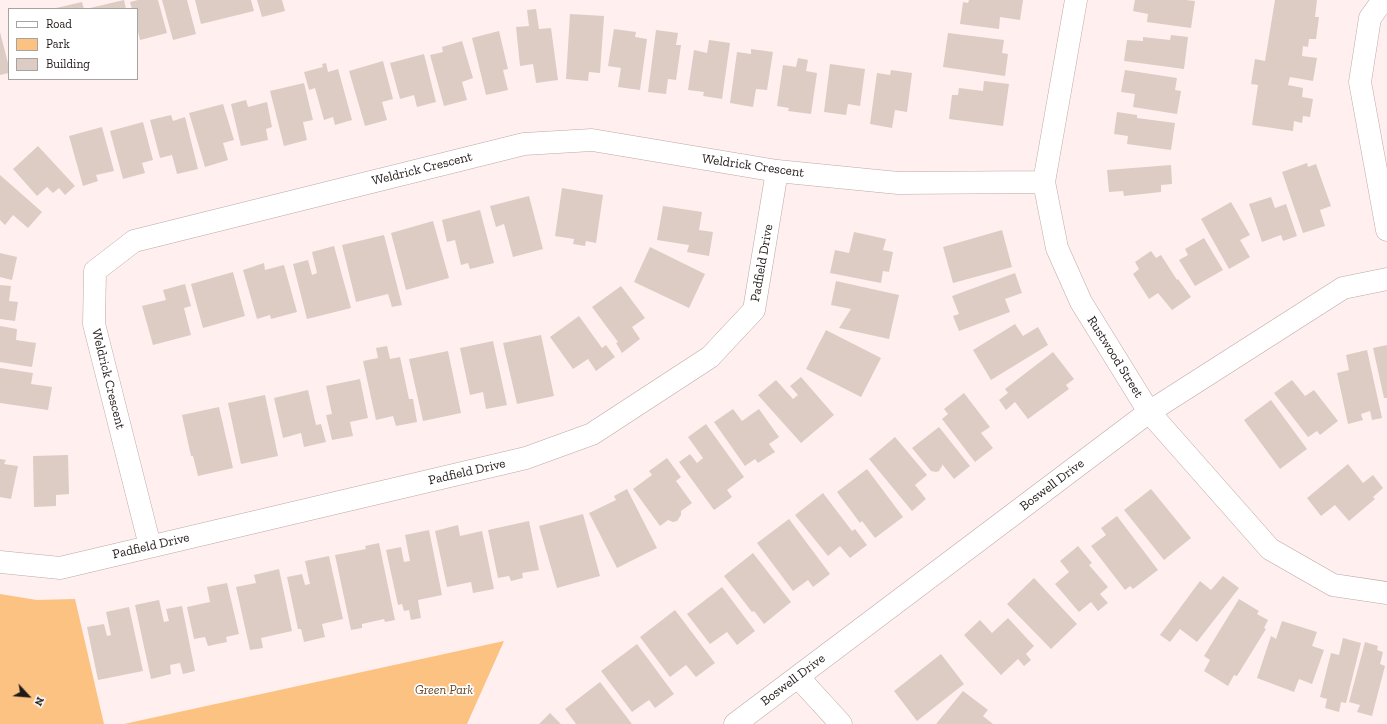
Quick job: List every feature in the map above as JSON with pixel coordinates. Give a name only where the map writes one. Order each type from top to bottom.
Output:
[{"type":"street","name":"Rustwood Street","points":[[1076,0],[1044,182],[1057,248],[1081,302],[1149,412],[1270,549],[1333,586],[1387,593]]},
{"type":"street","points":[[1383,0],[1370,18],[1360,82],[1387,230]]},
{"type":"street","name":"Weldrick Crescent","points":[[150,546],[94,324],[95,271],[134,241],[524,144],[592,140],[777,171],[898,183],[1044,182]]},
{"type":"street","name":"Padfield Drive","points":[[0,562],[60,568],[526,458],[592,434],[710,357],[754,310],[777,171]]},
{"type":"street","name":"Boswell Drive","points":[[735,724],[1149,412],[1343,288],[1387,279]]},
{"type":"street","points":[[798,677],[841,724]]},
{"type":"green space","points":[[0,594],[37,600],[75,599],[104,724],[0,724]]},
{"type":"green space","name":"Green Park","points":[[504,641],[467,724],[124,724]]},
{"type":"building","points":[[124,0],[126,8],[90,8]]},
{"type":"building","points":[[138,0],[158,0],[167,33],[140,40],[138,31],[138,8],[132,8],[130,2]]},
{"type":"building","points":[[162,0],[187,0],[196,34],[173,40]]},
{"type":"building","points":[[195,0],[251,0],[254,11],[201,24]]},
{"type":"building","points":[[257,0],[282,0],[285,11],[262,17]]},
{"type":"building","points":[[969,0],[1023,0],[1020,20],[1000,17],[999,29],[960,24],[963,2],[968,3]]},
{"type":"building","points":[[1135,0],[1195,1],[1191,28],[1147,22],[1148,14],[1133,11]]},
{"type":"building","points":[[1275,0],[1317,0],[1315,17],[1319,17],[1316,39],[1309,39],[1308,47],[1303,46],[1302,56],[1317,58],[1313,81],[1290,77],[1288,85],[1303,88],[1302,97],[1313,99],[1310,117],[1303,116],[1302,123],[1294,121],[1293,131],[1252,125],[1258,85],[1251,84],[1255,59],[1265,61]]},
{"type":"building","points":[[82,2],[84,8],[56,8]]},
{"type":"building","points":[[536,9],[539,29],[551,28],[558,80],[536,83],[533,64],[520,66],[516,27],[529,26],[527,10]]},
{"type":"building","points":[[570,14],[604,16],[600,73],[589,72],[588,81],[566,79]]},
{"type":"building","points":[[614,29],[636,32],[635,37],[647,39],[640,90],[618,87],[621,68],[608,66]]},
{"type":"building","points":[[656,30],[678,33],[676,45],[681,45],[676,80],[668,79],[666,94],[648,92]]},
{"type":"building","points":[[499,31],[508,69],[503,70],[508,90],[486,95],[472,38]]},
{"type":"building","points":[[0,32],[8,63],[8,73],[0,75]]},
{"type":"building","points":[[948,33],[1004,40],[1002,53],[1008,54],[1005,76],[943,67]]},
{"type":"building","points":[[1171,35],[1188,37],[1184,69],[1124,61],[1127,40],[1143,41],[1143,37],[1170,40]]},
{"type":"building","points":[[709,40],[730,43],[722,99],[703,96],[704,92],[688,90],[694,50],[707,53]]},
{"type":"building","points":[[462,41],[473,78],[462,82],[467,100],[444,106],[430,55],[443,52],[442,47]]},
{"type":"building","points":[[751,49],[773,52],[767,90],[756,89],[753,107],[730,103],[737,52],[751,54]]},
{"type":"building","points":[[424,54],[436,102],[417,107],[414,95],[400,99],[390,63]]},
{"type":"building","points":[[798,58],[808,60],[806,71],[817,73],[811,114],[788,111],[789,108],[777,106],[783,65],[796,67]]},
{"type":"building","points":[[383,61],[393,99],[382,102],[387,120],[365,126],[349,71]]},
{"type":"building","points":[[326,63],[328,72],[338,69],[352,120],[335,125],[333,117],[324,120],[315,88],[309,90],[304,72],[323,67],[322,64]]},
{"type":"building","points":[[830,64],[865,69],[860,106],[848,104],[846,115],[824,112]]},
{"type":"building","points":[[891,70],[912,73],[907,112],[895,110],[892,128],[870,124],[877,73],[890,75]]},
{"type":"building","points":[[1125,70],[1177,78],[1175,90],[1181,91],[1177,114],[1133,107],[1135,94],[1121,92]]},
{"type":"building","points":[[984,81],[1009,84],[1003,126],[949,119],[952,95],[958,95],[959,88],[983,91]]},
{"type":"building","points":[[304,83],[313,120],[303,122],[307,140],[284,146],[270,91]]},
{"type":"building","points":[[246,100],[248,107],[267,102],[272,127],[266,129],[268,140],[241,146],[231,104]]},
{"type":"building","points":[[223,104],[234,140],[223,143],[228,160],[205,167],[189,113]]},
{"type":"building","points":[[1117,112],[1137,115],[1137,118],[1175,123],[1171,150],[1127,144],[1128,136],[1114,134]]},
{"type":"building","points":[[171,115],[173,121],[185,117],[198,169],[177,174],[172,155],[160,158],[150,120]]},
{"type":"building","points":[[143,122],[153,160],[142,163],[145,173],[123,179],[110,131]]},
{"type":"building","points":[[102,127],[114,171],[96,175],[98,181],[83,186],[69,136]]},
{"type":"building","points":[[38,146],[75,186],[65,195],[59,188],[53,193],[47,187],[37,196],[13,169]]},
{"type":"building","points":[[1307,163],[1308,167],[1316,164],[1331,206],[1320,210],[1325,226],[1303,233],[1282,172]]},
{"type":"building","points":[[1171,165],[1172,184],[1161,185],[1161,192],[1124,196],[1123,191],[1109,192],[1107,170]]},
{"type":"building","points":[[0,175],[42,212],[28,228],[13,215],[5,225],[0,220]]},
{"type":"building","points":[[562,188],[603,195],[596,243],[586,241],[585,246],[573,244],[574,239],[555,236]]},
{"type":"building","points":[[529,196],[543,249],[513,257],[504,224],[496,227],[490,206]]},
{"type":"building","points":[[1271,197],[1275,208],[1286,204],[1297,236],[1283,241],[1281,235],[1262,242],[1249,204]]},
{"type":"building","points":[[1231,202],[1250,235],[1240,240],[1250,257],[1229,269],[1201,219]]},
{"type":"building","points":[[663,206],[702,212],[699,230],[713,232],[709,256],[687,252],[689,245],[657,240]]},
{"type":"building","points":[[480,210],[494,263],[470,269],[468,263],[461,265],[455,240],[447,242],[442,220]]},
{"type":"building","points":[[433,221],[449,278],[406,290],[391,233]]},
{"type":"building","points":[[1002,230],[1012,267],[953,283],[943,247]]},
{"type":"building","points":[[854,232],[886,239],[883,250],[893,252],[889,272],[883,271],[881,283],[830,273],[835,250],[849,253]]},
{"type":"building","points":[[384,235],[402,305],[392,307],[388,294],[356,302],[342,245]]},
{"type":"building","points":[[1204,238],[1223,270],[1195,286],[1179,260],[1188,255],[1185,249]]},
{"type":"building","points":[[334,246],[351,308],[307,319],[293,264],[308,260],[312,275],[317,273],[312,252]]},
{"type":"building","points":[[650,247],[705,274],[689,308],[634,282]]},
{"type":"building","points":[[1151,251],[1156,258],[1161,255],[1177,280],[1178,279],[1191,297],[1172,310],[1158,293],[1149,299],[1133,274],[1139,269],[1135,262]]},
{"type":"building","points":[[0,253],[17,257],[12,280],[0,277]]},
{"type":"building","points":[[264,263],[265,270],[284,265],[297,312],[271,319],[270,315],[257,319],[243,270]]},
{"type":"building","points":[[233,272],[245,316],[203,328],[191,284]]},
{"type":"building","points":[[1015,273],[1022,293],[1005,299],[1010,312],[959,331],[953,316],[959,314],[952,296]]},
{"type":"building","points":[[836,281],[899,295],[889,339],[839,328],[851,309],[831,305]]},
{"type":"building","points":[[185,284],[191,306],[184,308],[191,335],[153,345],[142,306],[166,300],[163,290]]},
{"type":"building","points":[[0,285],[11,286],[9,301],[18,302],[15,321],[0,319]]},
{"type":"building","points":[[621,286],[645,318],[632,327],[640,339],[622,353],[616,343],[618,342],[592,307]]},
{"type":"building","points":[[579,316],[602,348],[606,345],[615,357],[596,371],[588,359],[573,369],[550,337]]},
{"type":"building","points":[[1015,324],[1023,336],[1038,327],[1048,345],[991,380],[973,350]]},
{"type":"building","points":[[0,326],[17,329],[16,340],[36,343],[32,367],[0,362]]},
{"type":"building","points":[[826,330],[881,358],[861,397],[806,369]]},
{"type":"building","points":[[541,335],[554,396],[517,404],[503,343]]},
{"type":"building","points":[[493,341],[507,405],[486,409],[483,392],[470,395],[460,348]]},
{"type":"building","points":[[1387,345],[1387,398],[1384,398],[1373,348]]},
{"type":"building","points":[[387,346],[390,359],[400,357],[409,399],[413,399],[417,422],[396,426],[393,416],[376,420],[363,361],[378,358],[376,348]]},
{"type":"building","points":[[1367,350],[1382,418],[1372,420],[1370,411],[1361,414],[1363,420],[1348,424],[1337,373],[1349,370],[1346,355]]},
{"type":"building","points":[[448,351],[461,413],[423,421],[409,359]]},
{"type":"building","points":[[1053,352],[1074,379],[1066,385],[1069,389],[1028,419],[1015,402],[1006,410],[999,400],[1008,393],[1005,389]]},
{"type":"building","points":[[0,368],[33,373],[31,384],[52,387],[48,410],[0,403]]},
{"type":"building","points":[[801,377],[834,415],[801,443],[758,395],[776,380],[793,399],[798,395],[790,386]]},
{"type":"building","points":[[360,379],[368,418],[350,422],[353,436],[332,440],[326,415],[332,414],[326,386]]},
{"type":"building","points":[[1292,380],[1305,396],[1314,390],[1338,421],[1320,435],[1317,431],[1308,437],[1274,393]]},
{"type":"building","points":[[308,390],[316,425],[321,424],[326,442],[304,447],[301,433],[283,438],[274,398]]},
{"type":"building","points":[[964,393],[990,427],[981,433],[993,448],[975,462],[942,419],[948,414],[944,409]]},
{"type":"building","points":[[265,395],[278,456],[241,464],[228,403]]},
{"type":"building","points":[[1271,400],[1307,449],[1280,469],[1244,420]]},
{"type":"building","points":[[219,407],[233,468],[198,476],[193,456],[191,456],[182,415]]},
{"type":"building","points":[[733,409],[742,421],[759,409],[779,437],[769,444],[775,452],[758,463],[755,459],[745,466],[714,422]]},
{"type":"building","points":[[706,424],[744,477],[727,490],[732,497],[714,510],[679,462],[690,454],[697,463],[703,458],[688,437]]},
{"type":"building","points":[[939,427],[970,466],[954,479],[942,464],[939,471],[931,471],[912,448]]},
{"type":"building","points":[[895,437],[927,475],[915,485],[926,499],[912,511],[869,459]]},
{"type":"building","points":[[68,455],[69,494],[56,495],[56,506],[34,507],[33,456]]},
{"type":"building","points":[[667,458],[681,477],[676,481],[692,503],[681,511],[681,515],[677,521],[673,522],[668,520],[660,526],[633,489],[652,475],[649,471]]},
{"type":"building","points":[[0,459],[6,460],[4,464],[18,466],[11,499],[0,497]]},
{"type":"building","points":[[1348,464],[1363,483],[1373,475],[1383,488],[1373,497],[1375,499],[1349,521],[1335,505],[1321,516],[1307,498]]},
{"type":"building","points":[[867,469],[903,517],[875,538],[862,521],[860,523],[837,492]]},
{"type":"building","points":[[627,489],[657,548],[617,568],[589,513],[616,500],[614,496]]},
{"type":"building","points":[[1151,489],[1191,538],[1164,560],[1124,510]]},
{"type":"building","points":[[823,493],[852,531],[855,529],[867,545],[850,558],[840,546],[828,556],[795,515]]},
{"type":"building","points":[[583,514],[600,576],[557,588],[539,526]]},
{"type":"building","points":[[1117,516],[1158,570],[1133,589],[1130,586],[1125,590],[1091,546],[1106,535],[1101,528]]},
{"type":"building","points":[[789,519],[830,574],[813,587],[808,580],[793,591],[757,543]]},
{"type":"building","points":[[529,521],[539,570],[522,573],[523,578],[511,581],[509,576],[498,578],[488,530]]},
{"type":"building","points":[[458,525],[460,536],[482,531],[494,589],[473,593],[471,582],[447,587],[435,531]]},
{"type":"building","points":[[429,530],[442,595],[418,600],[421,618],[411,620],[409,610],[404,611],[402,604],[398,605],[386,550],[401,547],[404,562],[410,561],[405,535]]},
{"type":"building","points":[[379,543],[395,620],[385,622],[384,619],[362,624],[362,628],[351,630],[335,555],[366,549],[365,546]]},
{"type":"building","points":[[1078,546],[1092,563],[1089,565],[1108,587],[1100,594],[1108,603],[1098,611],[1091,602],[1079,612],[1055,584],[1069,572],[1060,561]]},
{"type":"building","points":[[753,553],[791,602],[764,624],[754,611],[752,612],[724,576]]},
{"type":"building","points":[[329,556],[343,619],[322,624],[325,637],[304,642],[301,629],[298,629],[287,577],[302,574],[305,585],[310,584],[305,561]]},
{"type":"building","points":[[279,569],[292,631],[261,638],[263,648],[250,650],[236,587],[256,583],[254,575]]},
{"type":"building","points":[[1223,576],[1239,588],[1197,642],[1180,629],[1170,642],[1160,635],[1200,581],[1211,590]]},
{"type":"building","points":[[1034,578],[1077,624],[1051,649],[1007,604]]},
{"type":"building","points":[[227,583],[239,634],[226,637],[227,642],[208,646],[205,637],[194,639],[187,607],[210,602],[207,587]]},
{"type":"building","points":[[722,587],[755,631],[737,645],[727,632],[710,644],[687,614]]},
{"type":"building","points":[[1239,599],[1259,611],[1257,614],[1268,620],[1264,628],[1266,629],[1237,676],[1234,675],[1228,686],[1204,671],[1210,660],[1204,656]]},
{"type":"building","points":[[159,600],[164,622],[169,621],[166,609],[182,606],[195,671],[183,674],[180,663],[170,665],[171,674],[151,679],[135,605]]},
{"type":"building","points":[[129,607],[143,671],[98,680],[87,627],[104,624],[107,636],[111,635],[106,612]]},
{"type":"building","points":[[675,610],[715,663],[696,677],[686,665],[670,677],[640,637]]},
{"type":"building","points":[[1008,618],[1034,646],[1026,654],[1031,660],[1024,666],[1018,659],[1001,675],[964,635],[980,620],[992,633]]},
{"type":"building","points":[[1282,621],[1317,632],[1312,646],[1324,650],[1312,684],[1299,679],[1294,692],[1257,678],[1271,636],[1276,639]]},
{"type":"building","points":[[1343,638],[1361,643],[1346,703],[1341,702],[1339,712],[1325,708],[1327,699],[1320,697],[1331,653],[1339,655]]},
{"type":"building","points":[[1365,642],[1378,646],[1377,650],[1383,652],[1380,664],[1385,666],[1372,716],[1357,712],[1360,705],[1349,702]]},
{"type":"building","points":[[637,644],[674,694],[655,708],[649,700],[632,712],[601,671]]},
{"type":"building","points":[[941,654],[964,684],[917,721],[894,691]]},
{"type":"building","points":[[600,682],[632,724],[576,724],[565,709]]},
{"type":"building","points":[[963,691],[988,710],[983,716],[993,724],[936,724]]},
{"type":"building","points":[[550,713],[561,724],[539,724]]}]
